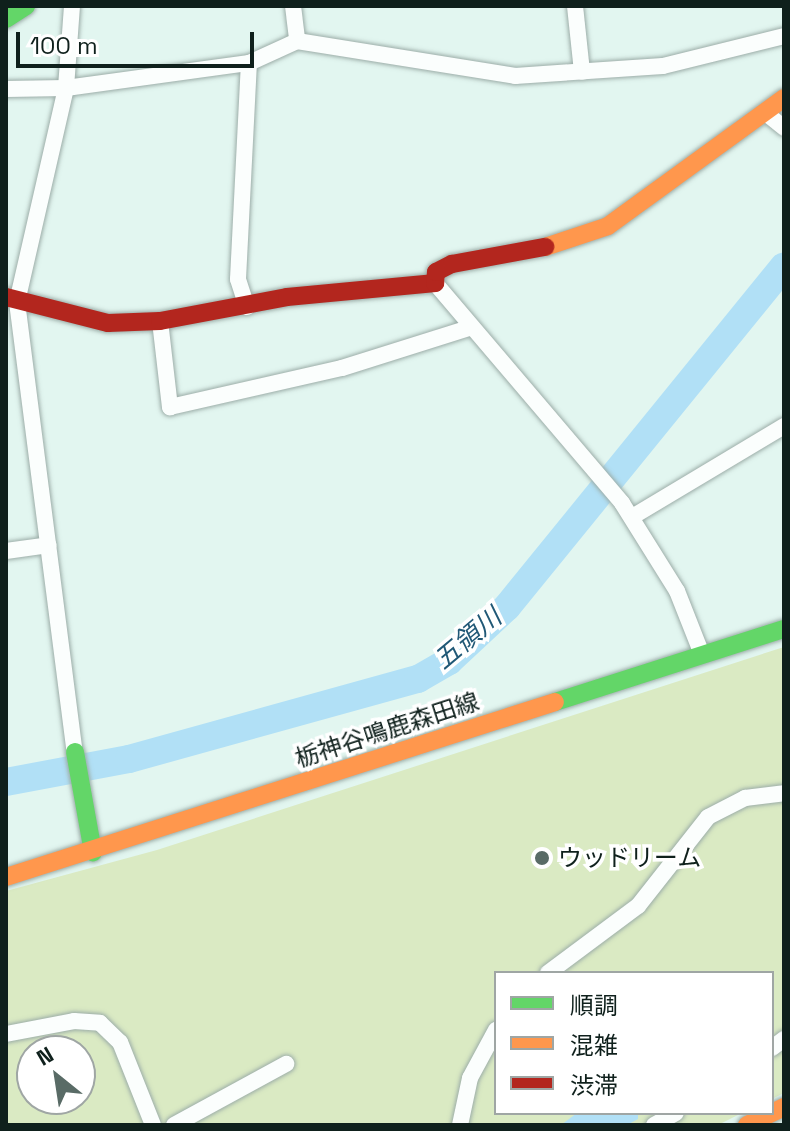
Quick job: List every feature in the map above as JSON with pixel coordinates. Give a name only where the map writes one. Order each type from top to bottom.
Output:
[{"type":"street","points":[[6,19],[26,6]]},
{"type":"street","points":[[72,6],[66,88],[12,300],[49,545],[75,752],[93,852]]},
{"type":"street","points":[[293,6],[297,41]]},
{"type":"street","points":[[575,6],[582,72]]},
{"type":"street","points":[[6,89],[66,88],[249,63],[297,41],[515,76],[663,66],[784,36]]},
{"type":"street","points":[[247,307],[238,279],[249,63]]},
{"type":"street","points":[[701,652],[691,618],[632,517],[435,283],[436,272],[452,264],[575,241],[608,226],[767,114],[784,98]]},
{"type":"street","points":[[767,114],[784,128]]},
{"type":"street","points":[[12,300],[108,323],[160,321],[287,297],[435,283]]},
{"type":"street","points":[[160,321],[170,407],[342,368],[472,327]]},
{"type":"street","points":[[632,517],[784,426]]},
{"type":"street","points":[[6,551],[49,545]]},
{"type":"street","name":"栃神谷鳴鹿森田線","points":[[6,877],[93,852],[701,652],[784,629]]},
{"type":"street","points":[[551,971],[638,906],[708,817],[745,798],[784,793]]},
{"type":"street","points":[[6,1034],[74,1021],[100,1023],[120,1042],[153,1125]]},
{"type":"street","points":[[460,1125],[470,1078],[494,1034]]},
{"type":"street","points":[[174,1125],[286,1064]]},
{"type":"street","points":[[654,1125],[672,1115]]},
{"type":"street","points":[[747,1125],[768,1115]]},
{"type":"green space","points":[[784,647],[784,1093],[774,1098],[774,971],[494,971],[494,1115],[738,1115],[718,1125],[6,1125],[6,891],[157,850]]},
{"type":"water","points":[[574,1115],[638,1115],[638,1119],[627,1125],[561,1125]]},
{"type":"waterway","name":"五領川","points":[[6,782],[129,759],[418,679],[449,661],[507,607],[784,266]]},
{"type":"traffic: fast","points":[[6,19],[26,6]]},
{"type":"traffic: fast","points":[[555,702],[784,629]]},
{"type":"traffic: fast","points":[[75,752],[93,852]]},
{"type":"traffic: slow","points":[[545,247],[608,226],[784,98]]},
{"type":"traffic: slow","points":[[6,877],[555,702]]},
{"type":"traffic: slow","points":[[774,1112],[784,1107]]},
{"type":"traffic: slow","points":[[747,1125],[768,1115]]},
{"type":"traffic: jam","points":[[6,297],[108,323],[160,321],[287,297],[435,283],[436,272],[452,264],[545,247]]},
{"type":"place","name":"ウッドリーム","points":[[542,858]]}]
